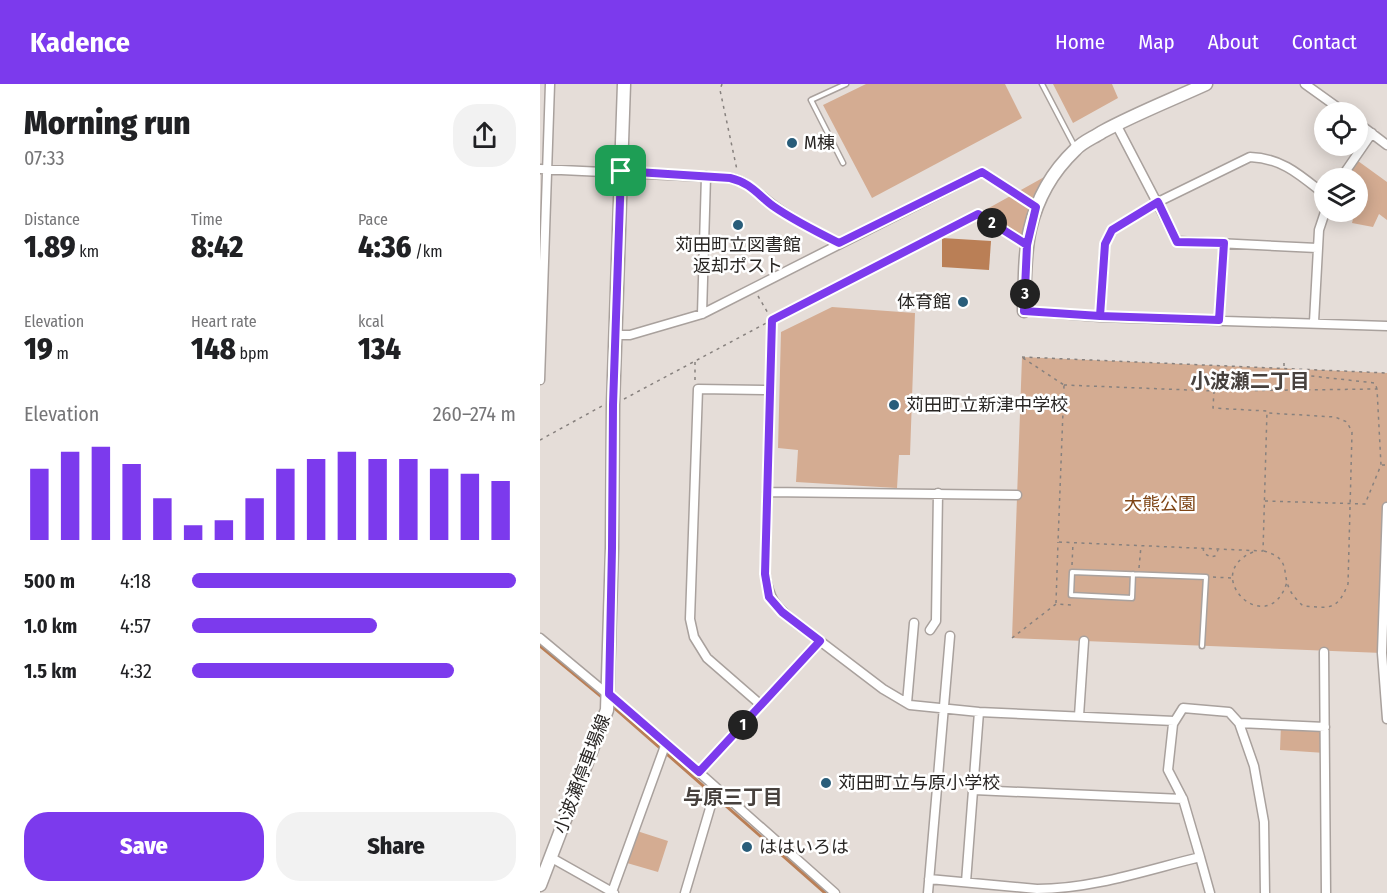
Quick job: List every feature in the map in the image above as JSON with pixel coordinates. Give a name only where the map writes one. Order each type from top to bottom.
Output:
[{"type":"main road","name":"小波瀬停車場線","points":[[540,885],[603,724],[609,694],[615,335],[624,84]]},
{"type":"main road","points":[[1024,311],[1027,245],[1036,207],[1055,171],[1076,148],[1116,124],[1206,84]]},
{"type":"street","points":[[540,380],[544,169],[550,84]]},
{"type":"street","points":[[1305,84],[1330,102]]},
{"type":"street","points":[[1116,124],[1177,242],[1317,248]]},
{"type":"street","points":[[1368,130],[1387,145]]},
{"type":"street","points":[[1348,168],[1372,133]]},
{"type":"street","points":[[1100,316],[1105,244],[1112,230],[1158,202],[1250,156],[1264,157],[1286,165],[1314,186]]},
{"type":"street","points":[[544,169],[621,171],[739,180],[748,184],[773,206],[839,243]]},
{"type":"street","points":[[615,335],[630,335],[702,314],[982,172],[1036,207]]},
{"type":"street","points":[[702,314],[706,176]]},
{"type":"street","points":[[1314,322],[1318,230],[1321,222]]},
{"type":"street","points":[[1219,320],[1224,243]]},
{"type":"street","points":[[1024,311],[1100,316],[1387,326]]},
{"type":"street","points":[[761,705],[707,658],[694,637],[690,619],[698,389],[770,390],[765,574],[769,597],[782,612],[883,689],[910,705],[979,712],[1174,722]]},
{"type":"street","points":[[767,492],[1017,495]]},
{"type":"street","points":[[930,630],[936,621],[938,493]]},
{"type":"street","points":[[1387,507],[1382,653],[1387,719]]},
{"type":"street","points":[[907,703],[914,623]]},
{"type":"street","points":[[928,893],[950,636]]},
{"type":"street","points":[[540,638],[609,694],[776,838],[835,893]]},
{"type":"street","points":[[699,772],[820,641]]},
{"type":"street","points":[[1079,716],[1084,641]]},
{"type":"street","points":[[1324,651],[1326,893]]},
{"type":"street","points":[[1210,893],[1183,799],[1168,770],[1174,722],[1183,708],[1229,712],[1239,723],[1254,766],[1264,822],[1265,893]]},
{"type":"street","points":[[966,882],[979,712]]},
{"type":"street","points":[[1239,723],[1324,727]]},
{"type":"street","points":[[550,857],[613,892],[666,743]]},
{"type":"street","points":[[685,893],[716,788]]},
{"type":"street","points":[[974,790],[1183,799]]},
{"type":"street","points":[[929,879],[1037,891],[1094,883],[1200,857]]},
{"type":"lane","points":[[843,163],[811,100],[846,84]]},
{"type":"lane","points":[[1042,84],[1076,148]]},
{"type":"lane","points":[[1133,574],[1132,598],[1071,595],[1072,572],[1133,574],[1206,577],[1202,646]]},
{"type":"path","points":[[722,84],[720,90],[739,180]]},
{"type":"path","points":[[621,405],[625,397],[978,214],[1027,245]]},
{"type":"path","points":[[752,288],[772,320],[770,390]]},
{"type":"path","points":[[1377,390],[1214,391],[1064,385],[1022,357],[1387,373]]},
{"type":"path","points":[[695,360],[695,385],[698,389]]},
{"type":"path","points":[[1284,363],[1284,373]]},
{"type":"path","points":[[1058,542],[1263,551],[1279,558],[1284,566],[1291,592],[1303,606],[1329,608],[1342,599],[1348,584],[1350,504],[1352,432],[1347,422],[1335,417],[1213,408],[1215,385],[1284,373],[1375,382],[1381,465],[1365,504],[1350,504],[1264,501]]},
{"type":"path","points":[[1056,604],[1064,385]]},
{"type":"path","points":[[540,440],[605,405]]},
{"type":"path","points":[[1263,551],[1267,413]]},
{"type":"path","points":[[1381,465],[1387,465]]},
{"type":"path","points":[[1072,572],[1073,542]]},
{"type":"path","points":[[1139,570],[1141,545]]},
{"type":"path","points":[[1203,548],[1204,553],[1210,557],[1215,555],[1219,549]]},
{"type":"path","points":[[1263,551],[1245,555],[1234,569],[1232,578],[1238,595],[1245,602],[1263,606],[1272,603],[1284,591],[1287,582]]},
{"type":"path","points":[[1212,583],[1213,572]]},
{"type":"path","points":[[1206,577],[1232,578]]},
{"type":"path","points":[[1012,638],[1056,604],[1071,605]]},
{"type":"green space","points":[[866,84],[1005,84],[1022,118],[872,198],[823,105]]},
{"type":"green space","points":[[1053,84],[1112,84],[1118,98],[1073,123]]},
{"type":"green space","points":[[1358,161],[1368,168],[1353,168]]},
{"type":"green space","points":[[1368,168],[1387,182],[1387,220],[1379,214],[1373,227],[1352,223],[1368,222]]},
{"type":"green space","points":[[1055,171],[1027,245],[978,214]]},
{"type":"green space","points":[[832,307],[915,313],[910,455],[899,455],[897,488],[796,482],[798,450],[778,448],[781,332]]},
{"type":"green space","name":"大熊公園","points":[[1022,357],[1387,373],[1387,515],[1382,653],[1012,638]]},
{"type":"green space","points":[[1281,725],[1325,727],[1325,753],[1280,750]]},
{"type":"green space","points":[[637,831],[668,841],[658,872],[627,863]]},
{"type":"shaded area","points":[[942,238],[991,241],[989,270],[942,267]]},
{"type":"waterway","points":[[540,646],[603,698]]},
{"type":"waterway","points":[[610,704],[825,893]]},
{"type":"place","name":"M棟","points":[[792,143]]},
{"type":"place","name":"苅田町立図書館 返却ポスト","points":[[738,225]]},
{"type":"place","name":"体育館","points":[[963,302]]},
{"type":"place","name":"苅田町立新津中学校","points":[[894,405]]},
{"type":"place","name":"苅田町立与原小学校","points":[[826,783]]},
{"type":"place","name":"ははいろは","points":[[747,847]]},
{"type":"district","name":"小波瀬二丁目","points":[[1250,381]]},
{"type":"district","name":"与原三丁目","points":[[733,797]]},
{"type":"route","points":[[621,171],[613,405],[609,694],[699,772],[820,641],[782,612],[769,597],[765,574],[772,320],[978,214],[1027,245],[1024,311],[1100,316],[1105,244],[1112,230],[1158,202],[1177,242],[1224,243],[1219,320],[1100,316],[1024,311],[1027,245],[1036,207],[982,172],[839,243],[773,206],[748,184],[739,180],[621,171]]}]
